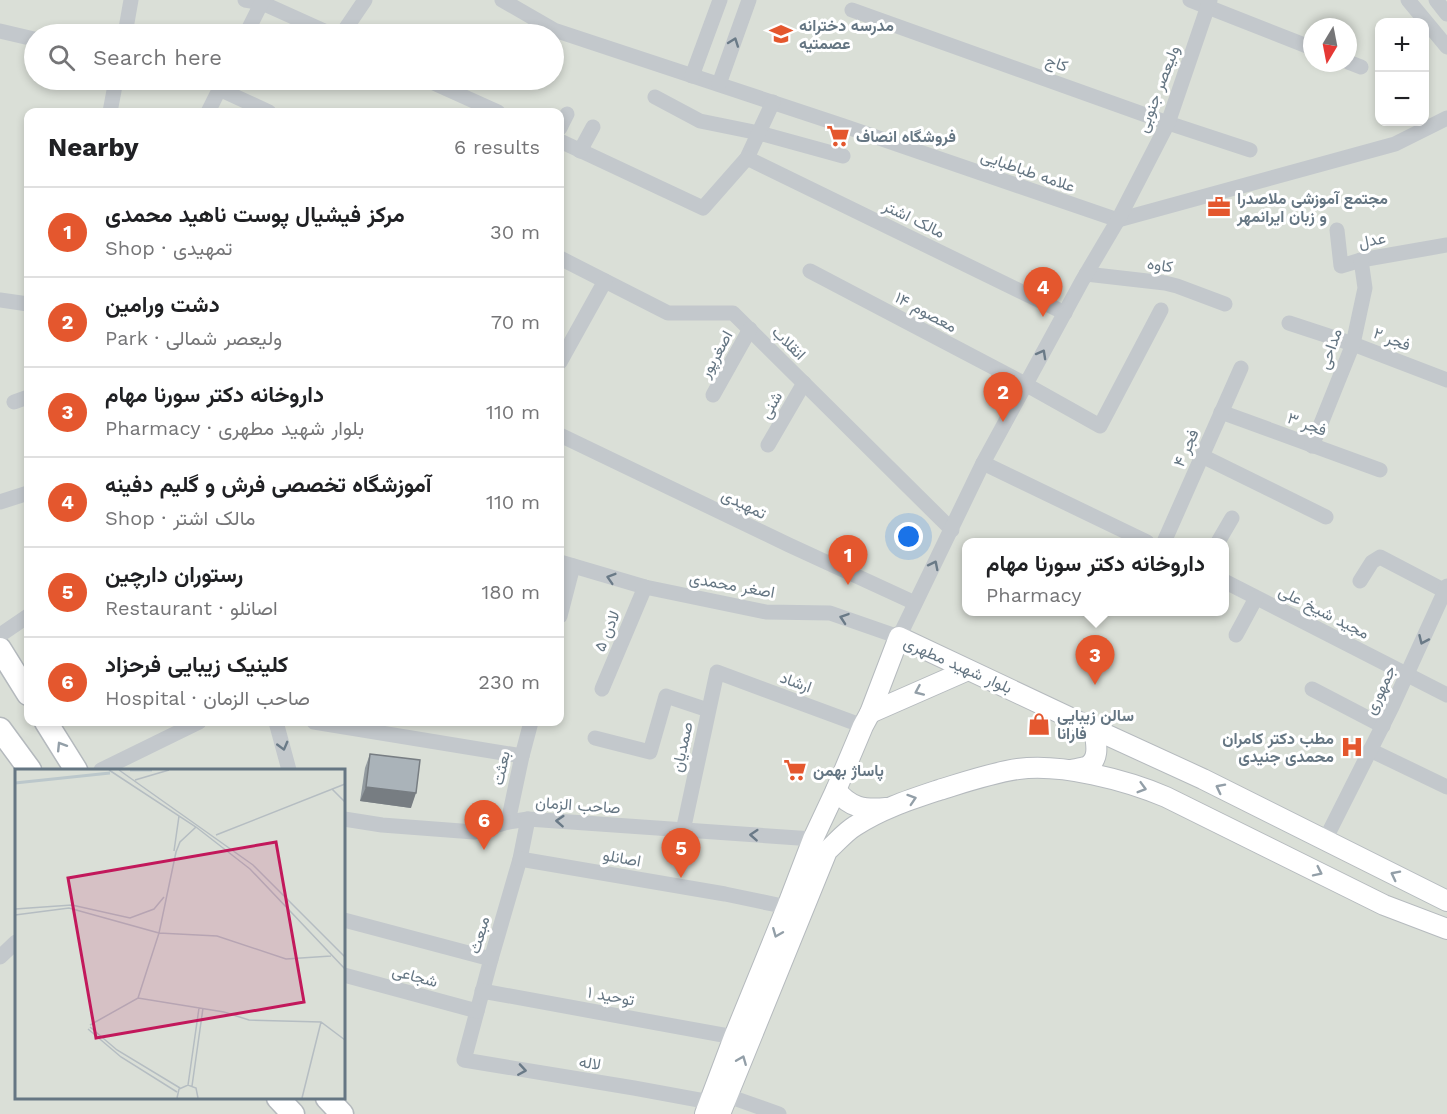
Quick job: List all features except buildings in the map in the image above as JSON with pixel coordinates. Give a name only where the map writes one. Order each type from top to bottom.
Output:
[{"type":"highway","points":[[0,649],[24,688]]},
{"type":"highway","points":[[48,726],[75,769]]},
{"type":"highway","points":[[0,729],[29,769]]},
{"type":"highway","points":[[279,1099],[293,1114]]},
{"type":"highway","points":[[328,1099],[342,1114]]},
{"type":"main road","name":"بلوار شهید مطهری","points":[[716,1107],[734,1037],[788,907],[813,839],[836,790],[899,637],[1203,779],[1447,901]]},
{"type":"main road","points":[[866,719],[968,670]]},
{"type":"main road","points":[[1071,770],[1086,766],[1095,759],[1094,729]]},
{"type":"main road","points":[[1110,779],[1105,771],[1104,755],[1108,748],[1128,745]]},
{"type":"main road","points":[[716,1107],[827,851],[853,827],[889,807],[988,775],[1020,768],[1071,770],[1150,790],[1384,904],[1447,929]]},
{"type":"main road","points":[[836,790],[844,800],[862,808],[889,807]]},
{"type":"street","points":[[126,24],[131,0]]},
{"type":"street","points":[[245,0],[262,1],[310,24]]},
{"type":"street","points":[[349,24],[365,0]]},
{"type":"street","name":"علامه طباطبایی","points":[[502,0],[544,24]]},
{"type":"street","points":[[692,76],[720,0]]},
{"type":"street","points":[[719,84],[749,0]]},
{"type":"street","points":[[1190,0],[1209,3],[1303,44]]},
{"type":"street","points":[[1408,0],[1447,47]]},
{"type":"street","points":[[1436,0],[1447,14]]},
{"type":"street","points":[[251,24],[262,1]]},
{"type":"street","name":"ولیعصر جنوبی","points":[[899,637],[983,463],[1118,220],[1168,123],[1209,3]]},
{"type":"street","name":"کاج","points":[[852,10],[1250,150]]},
{"type":"street","points":[[0,32],[24,37]]},
{"type":"street","name":"علامه طباطبایی","points":[[564,33],[1118,220]]},
{"type":"street","points":[[111,108],[114,90]]},
{"type":"street","points":[[210,108],[218,90]]},
{"type":"street","points":[[231,90],[262,108]]},
{"type":"street","points":[[450,90],[489,108]]},
{"type":"street","points":[[655,97],[700,121],[759,133],[843,156]]},
{"type":"street","points":[[564,143],[703,208],[747,158],[773,102]]},
{"type":"street","points":[[564,120],[567,114]]},
{"type":"street","points":[[1118,220],[1395,144],[1447,118]]},
{"type":"street","points":[[580,151],[593,127]]},
{"type":"street","name":"مالک اشتر","points":[[747,158],[1065,313]]},
{"type":"street","name":"عدل","points":[[1337,230],[1341,266],[1361,260],[1447,245]]},
{"type":"street","name":"انقلاب","points":[[564,260],[668,313],[733,313],[952,530]]},
{"type":"street","name":"مداحی","points":[[1312,446],[1353,344],[1365,288],[1361,260]]},
{"type":"street","name":"۱۴ معصوم","points":[[810,271],[1100,426],[1161,310]]},
{"type":"street","name":"کاوه","points":[[1086,274],[1165,283],[1225,304]]},
{"type":"street","points":[[564,355],[605,281]]},
{"type":"street","points":[[0,300],[24,303]]},
{"type":"street","name":"فجر ۲","points":[[1288,323],[1353,344],[1447,380]]},
{"type":"street","name":"اصغرپور","points":[[713,395],[750,329]]},
{"type":"street","name":"فجر ۴","points":[[1166,538],[1241,368]]},
{"type":"street","name":"شنی","points":[[768,445],[804,383]]},
{"type":"street","name":"فجر ۳","points":[[1221,412],[1380,470]]},
{"type":"street","name":"تمهیدی","points":[[564,437],[915,603]]},
{"type":"street","points":[[1202,456],[1326,517]]},
{"type":"street","points":[[983,463],[1137,538]]},
{"type":"street","points":[[0,502],[24,494]]},
{"type":"street","points":[[1221,538],[1232,518]]},
{"type":"street","points":[[1360,580],[1371,562],[1380,557],[1446,590]]},
{"type":"street","points":[[564,581],[566,564]]},
{"type":"street","name":"اصغر محمدی","points":[[566,564],[645,587],[766,612],[830,613],[899,637]]},
{"type":"street","name":"مجید شیخ علی","points":[[1229,584],[1447,695]]},
{"type":"street","name":"لادن ۵","points":[[603,689],[645,587]]},
{"type":"street","name":"جمهوری","points":[[1325,840],[1383,726],[1446,590]]},
{"type":"street","points":[[1236,635],[1256,598]]},
{"type":"street","points":[[0,635],[24,619]]},
{"type":"street","name":"ارشاد","points":[[717,672],[866,719]]},
{"type":"street","name":"صمدیان","points":[[683,831],[717,672]]},
{"type":"street","points":[[1312,689],[1383,726]]},
{"type":"street","points":[[595,738],[650,752],[666,696],[708,710]]},
{"type":"street","points":[[105,769],[191,726]]},
{"type":"street","points":[[277,726],[288,769]]},
{"type":"street","points":[[338,726],[522,756]]},
{"type":"street","name":"بعثت","points":[[508,822],[530,726]]},
{"type":"street","points":[[1371,750],[1447,787]]},
{"type":"street","name":"صاحب الزمان","points":[[345,819],[382,825],[474,832],[528,819],[813,839]]},
{"type":"street","name":"مبعث","points":[[464,1060],[520,859],[528,819]]},
{"type":"street","name":"اصانلو","points":[[520,859],[788,907]]},
{"type":"street","points":[[345,920],[491,959]]},
{"type":"street","points":[[0,957],[15,944]]},
{"type":"street","name":"شجاعی","points":[[345,975],[477,1011]]},
{"type":"street","name":"توحید ۱","points":[[482,991],[734,1037]]},
{"type":"street","name":"لاله","points":[[464,1060],[634,1088],[716,1107],[779,1114]]},
{"type":"shaded area","points":[[0,0],[1447,0],[1447,1114],[0,1114]]},
{"type":"place","name":"مدرسه دخترانه عصمتیه","points":[[781,34]]},
{"type":"place","name":"فروشگاه انصاف","points":[[838,136]]},
{"type":"place","name":"مجتمع آموزشی ملاصدرا و زبان ایرانمهر","points":[[1219,207]]},
{"type":"place","name":"آموزشگاه تخصصی فرش و گلیم دفینه","points":[[1043,317]]},
{"type":"place","name":"دشت ورامین","points":[[1003,422]]},
{"type":"place","name":"مرکز فیشیال پوست ناهید محمدی","points":[[848,585]]},
{"type":"place","name":"داروخانه دکتر سورنا مهام","points":[[1095,685]]},
{"type":"place","name":"سالن زیبایی فارانا","points":[[1039,724]]},
{"type":"place","name":"مطب دکتر کامران محمدی جنیدی","points":[[1352,747]]},
{"type":"place","name":"پاساژ بهمن","points":[[795,770]]},
{"type":"place","name":"کلینیک زیبایی فرحزاد","points":[[484,850]]},
{"type":"place","name":"رستوران دارچین","points":[[681,878]]}]
